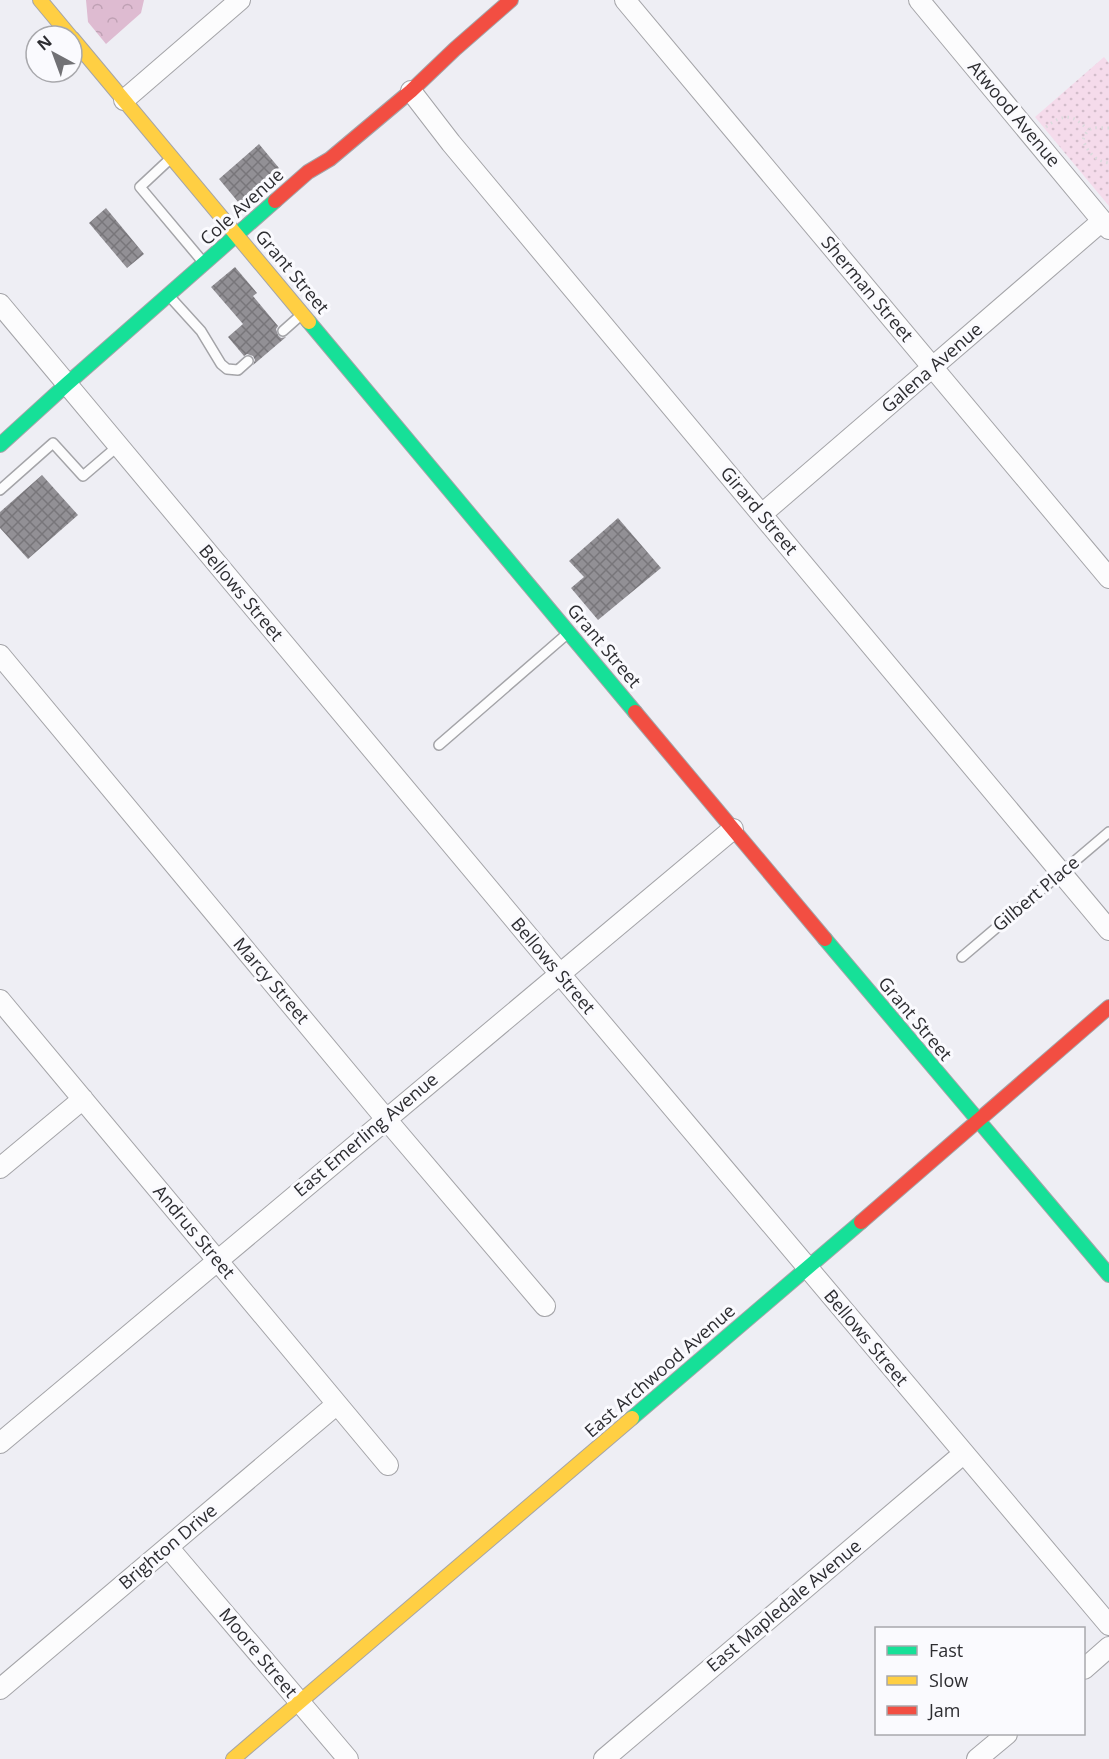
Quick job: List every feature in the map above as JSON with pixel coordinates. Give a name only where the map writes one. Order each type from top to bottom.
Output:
[{"type":"street","name":"Grant Street","points":[[40,0],[60,24]]},
{"type":"street","points":[[124,100],[240,0]]},
{"type":"street","name":"Cole Avenue","points":[[0,445],[308,172],[330,159],[411,91],[511,0]]},
{"type":"street","name":"Sherman Street","points":[[625,0],[1109,578]]},
{"type":"street","name":"Atwood Avenue","points":[[919,0],[1106,225]]},
{"type":"street","name":"Grant Street","points":[[84,52],[1109,1275]]},
{"type":"street","name":"Girard Street","points":[[411,91],[451,143],[1109,930]]},
{"type":"street","name":"Galena Avenue","points":[[762,514],[1006,302],[1106,225]]},
{"type":"street","name":"Bellows Street","points":[[0,304],[560,974],[1109,1625]]},
{"type":"street","name":"Marcy Street","points":[[0,655],[386,1119],[545,1306]]},
{"type":"street","name":"East Emerling Avenue","points":[[0,1443],[733,829]]},
{"type":"street","name":"Andrus Street","points":[[0,1000],[388,1464]]},
{"type":"street","name":"East Archwood Avenue","points":[[233,1759],[808,1268],[1109,1007]]},
{"type":"street","points":[[0,1168],[83,1099]]},
{"type":"street","name":"Brighton Drive","points":[[0,1689],[337,1404]]},
{"type":"street","name":"East Mapledale Avenue","points":[[604,1759],[963,1454]]},
{"type":"street","name":"Moore Street","points":[[168,1547],[348,1759]]},
{"type":"street","points":[[1085,1667],[1109,1647]]},
{"type":"street","points":[[977,1759],[1006,1735]]},
{"type":"lane","points":[[172,157],[140,187],[205,264]]},
{"type":"lane","points":[[169,296],[201,331],[221,364],[227,369],[238,370],[248,361]]},
{"type":"lane","points":[[283,331],[303,313]]},
{"type":"lane","points":[[0,490],[53,443],[83,476],[118,446]]},
{"type":"lane","points":[[439,745],[569,632]]},
{"type":"lane","name":"Gilbert Place","points":[[962,957],[1109,832]]},
{"type":"path","points":[[1043,129],[1067,117],[1076,118],[1088,130]]},
{"type":"path","points":[[1109,128],[1091,128],[1086,131],[1083,140],[1089,153],[1109,163]]},
{"type":"shaded area","points":[[1104,57],[1109,63],[1109,206],[1035,117]]},
{"type":"green space","points":[[86,0],[144,0],[141,13],[106,44],[88,22]]},
{"type":"building","points":[[259,144],[279,168],[239,203],[219,179]]},
{"type":"building","points":[[106,208],[144,254],[127,268],[89,223]]},
{"type":"building","points":[[235,267],[257,293],[253,296],[278,326],[276,329],[278,335],[281,338],[286,337],[253,365],[255,360],[253,356],[247,354],[244,356],[228,337],[243,324],[211,287]]},
{"type":"building","points":[[42,475],[78,515],[28,559],[0,528],[0,512]]},
{"type":"building","points":[[618,518],[661,568],[598,620],[571,588],[584,577],[569,561]]},
{"type":"traffic: fast","points":[[0,445],[275,201]]},
{"type":"traffic: fast","points":[[309,322],[635,712]]},
{"type":"traffic: fast","points":[[825,939],[1109,1275]]},
{"type":"traffic: fast","points":[[632,1418],[861,1222]]},
{"type":"traffic: slow","points":[[40,0],[60,24]]},
{"type":"traffic: slow","points":[[84,52],[309,322]]},
{"type":"traffic: slow","points":[[233,1759],[632,1418]]},
{"type":"traffic: jam","points":[[275,201],[308,172],[330,159],[411,91],[511,0]]},
{"type":"traffic: jam","points":[[635,712],[825,939]]},
{"type":"traffic: jam","points":[[861,1222],[1109,1007]]}]
